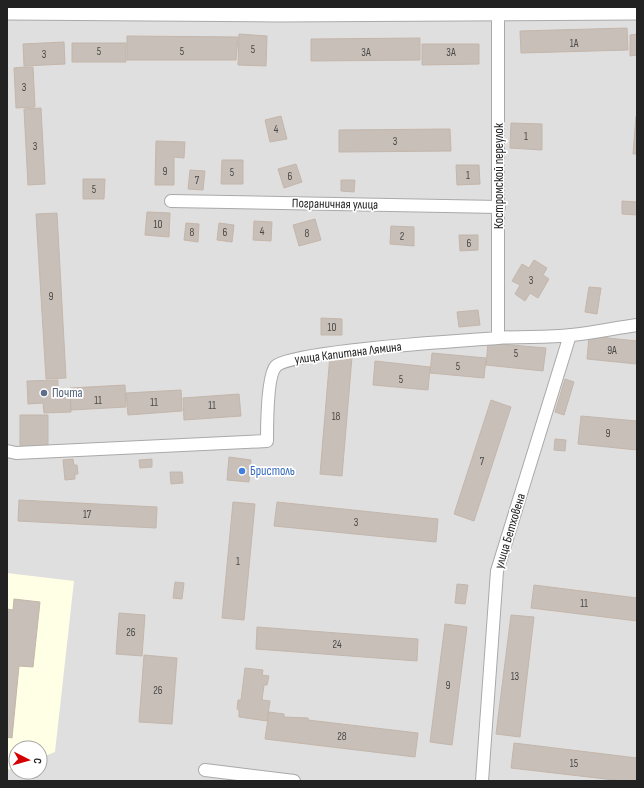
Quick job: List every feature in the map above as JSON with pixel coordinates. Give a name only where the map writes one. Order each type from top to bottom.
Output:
[{"type":"street","points":[[7,12],[498,14],[637,12]]},
{"type":"street","name":"Костромской переулок","points":[[498,14],[498,338]]},
{"type":"street","name":"Пограничная улица","points":[[171,201],[499,207]]},
{"type":"street","name":"улица Капитана Лямина","points":[[7,451],[16,453],[267,441],[271,377],[276,366],[287,361],[309,355],[498,338],[570,335],[637,325]]},
{"type":"street","name":"улица Бетховена","points":[[482,781],[497,572],[570,335]]},
{"type":"street","points":[[205,770],[294,781]]},
{"type":"shaded area","points":[[7,7],[637,7],[637,781],[7,781]]},
{"type":"shaded area","points":[[7,573],[74,581],[55,752],[48,755],[48,740],[8,740],[7,770]]},
{"type":"building","points":[[627,28],[628,50],[521,53],[520,31]]},
{"type":"building","points":[[239,34],[267,36],[266,66],[238,65]]},
{"type":"building","points":[[637,34],[637,55],[630,56],[630,35]]},
{"type":"building","points":[[127,36],[238,37],[236,60],[127,60]]},
{"type":"building","points":[[420,38],[420,60],[311,61],[311,39]]},
{"type":"building","points":[[64,42],[65,64],[24,66],[23,44]]},
{"type":"building","points":[[72,43],[126,43],[126,62],[72,62]]},
{"type":"building","points":[[422,44],[479,44],[479,64],[422,65]]},
{"type":"building","points":[[33,67],[35,107],[16,108],[14,68]]},
{"type":"building","points":[[41,108],[45,184],[28,185],[24,109]]},
{"type":"building","points":[[281,116],[287,139],[270,142],[265,120]]},
{"type":"building","points":[[636,116],[637,154],[633,154]]},
{"type":"building","points":[[511,123],[542,124],[542,150],[510,148]]},
{"type":"building","points":[[450,129],[451,151],[339,152],[339,130]]},
{"type":"building","points":[[156,141],[185,142],[184,158],[174,157],[174,185],[155,185]]},
{"type":"building","points":[[222,160],[243,160],[243,184],[221,184]]},
{"type":"building","points":[[296,164],[302,182],[284,188],[278,169]]},
{"type":"building","points":[[456,165],[479,165],[480,184],[457,185]]},
{"type":"building","points":[[190,170],[205,171],[203,190],[188,189]]},
{"type":"building","points":[[83,179],[105,179],[104,199],[83,199]]},
{"type":"building","points":[[341,180],[355,180],[354,192],[341,191]]},
{"type":"building","points":[[622,201],[637,202],[637,215],[622,214]]},
{"type":"building","points":[[147,212],[170,213],[169,237],[145,235]]},
{"type":"building","points":[[57,213],[66,378],[46,379],[36,214]]},
{"type":"building","points":[[315,219],[321,240],[299,246],[293,225]]},
{"type":"building","points":[[254,221],[272,222],[271,241],[253,240]]},
{"type":"building","points":[[186,223],[199,224],[198,242],[184,240]]},
{"type":"building","points":[[219,223],[234,225],[232,242],[217,240]]},
{"type":"building","points":[[391,226],[414,227],[414,246],[390,244]]},
{"type":"building","points":[[459,235],[478,235],[478,250],[460,251]]},
{"type":"building","points":[[534,260],[547,268],[543,275],[549,279],[538,298],[530,293],[525,301],[515,294],[520,285],[512,281],[522,264],[529,268]]},
{"type":"building","points":[[589,287],[601,288],[597,314],[585,312]]},
{"type":"building","points":[[478,310],[480,325],[459,327],[457,312]]},
{"type":"building","points":[[321,318],[342,319],[342,335],[321,335]]},
{"type":"building","points":[[589,336],[637,341],[637,364],[587,359]]},
{"type":"building","points":[[488,343],[546,348],[543,371],[486,365]]},
{"type":"building","points":[[432,353],[486,358],[484,378],[430,373]]},
{"type":"building","points":[[330,355],[352,357],[342,476],[320,474]]},
{"type":"building","points":[[375,361],[430,367],[428,390],[373,385]]},
{"type":"building","points":[[565,379],[574,382],[564,415],[555,412]]},
{"type":"building","points":[[58,380],[58,393],[70,393],[71,412],[44,413],[43,403],[28,404],[27,381]]},
{"type":"building","points":[[125,385],[126,407],[71,410],[70,388]]},
{"type":"building","points":[[181,390],[182,411],[128,415],[126,393]]},
{"type":"building","points":[[239,394],[241,416],[184,420],[183,398]]},
{"type":"building","points":[[491,400],[511,407],[474,521],[454,514]]},
{"type":"building","points":[[20,415],[48,415],[48,449],[20,449]]},
{"type":"building","points":[[581,416],[637,421],[637,450],[578,444]]},
{"type":"building","points":[[555,439],[566,440],[565,451],[554,450]]},
{"type":"building","points":[[229,457],[251,460],[249,482],[227,480]]},
{"type":"building","points":[[73,459],[74,465],[77,465],[78,474],[75,474],[75,479],[65,480],[63,460]]},
{"type":"building","points":[[152,459],[152,467],[140,468],[139,460]]},
{"type":"building","points":[[170,472],[182,472],[183,483],[171,484]]},
{"type":"building","points":[[19,500],[157,507],[156,528],[18,521]]},
{"type":"building","points":[[233,502],[255,504],[244,620],[222,618]]},
{"type":"building","points":[[277,502],[438,519],[436,542],[274,526]]},
{"type":"building","points":[[175,582],[184,583],[182,599],[173,598]]},
{"type":"building","points":[[457,584],[468,585],[465,604],[455,603]]},
{"type":"building","points":[[534,585],[637,598],[637,621],[531,608]]},
{"type":"building","points":[[14,599],[40,602],[33,667],[19,666],[12,738],[7,737],[7,609],[13,610]]},
{"type":"building","points":[[119,613],[145,615],[142,656],[116,654]]},
{"type":"building","points":[[511,615],[534,617],[520,737],[496,734]]},
{"type":"building","points":[[445,624],[467,627],[452,745],[430,742]]},
{"type":"building","points":[[257,627],[418,639],[417,661],[256,649]]},
{"type":"building","points":[[144,655],[177,658],[172,724],[139,722]]},
{"type":"building","points":[[245,668],[263,670],[262,675],[269,676],[267,685],[264,685],[262,700],[270,701],[267,721],[239,717],[239,710],[237,709],[238,700],[241,700]]},
{"type":"building","points":[[269,712],[284,714],[284,717],[308,718],[308,720],[418,733],[415,757],[265,739]]},
{"type":"building","points":[[514,743],[637,758],[637,781],[623,781],[511,768]]},
{"type":"place","name":"Почта","points":[[44,393]]},
{"type":"place","name":"Бристоль","points":[[242,471]]}]
